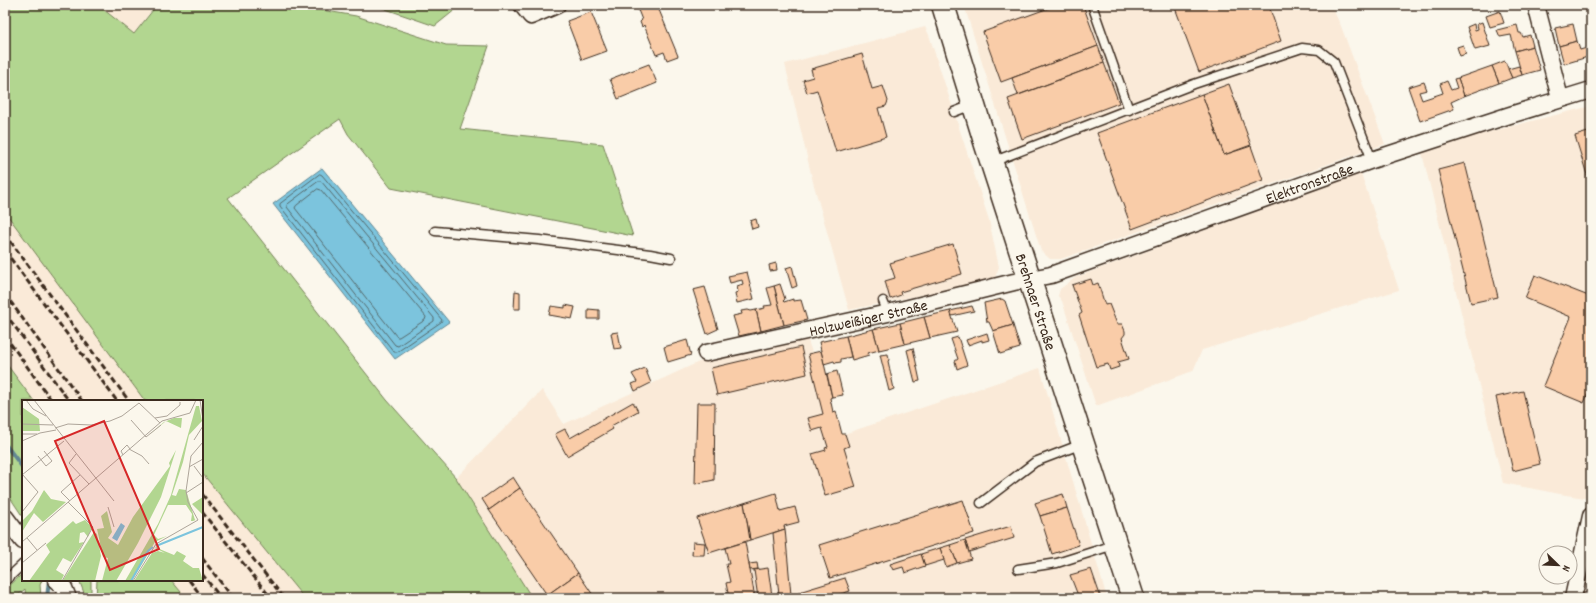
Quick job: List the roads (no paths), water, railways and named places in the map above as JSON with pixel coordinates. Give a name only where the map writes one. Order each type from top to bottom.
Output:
[{"type":"main road","name":"Brehnaer Straße","points":[[943,5],[963,108],[992,162],[1132,598]]},
{"type":"street","points":[[526,10],[557,5]]},
{"type":"street","points":[[1536,5],[1560,98]]},
{"type":"street","name":"Elektronstraße","points":[[1029,279],[1061,272],[1372,160],[1560,98],[1591,90]]},
{"type":"street","name":"Holzweißiger Straße","points":[[706,353],[885,307],[1029,279]]},
{"type":"street","points":[[1573,598],[1591,516]]},
{"type":"street","points":[[5,517],[22,540]]},
{"type":"lane","points":[[1092,5],[1129,110]]},
{"type":"lane","points":[[992,162],[1194,84],[1302,48],[1320,50],[1334,62],[1372,160]]},
{"type":"lane","points":[[435,231],[539,240],[671,258]]},
{"type":"lane","points":[[981,503],[1035,462],[1082,444]]},
{"type":"lane","points":[[1018,569],[1057,563],[1115,544]]},
{"type":"lane","points":[[5,581],[22,565]]},
{"type":"water","points":[[322,168],[449,322],[395,359],[273,204]]},
{"type":"waterway","points":[[5,444],[22,467]]},
{"type":"waterway","points":[[47,598],[49,581]]},
{"type":"railway","points":[[5,234],[128,400]]},
{"type":"railway","points":[[5,251],[116,400]]},
{"type":"railway","points":[[5,294],[81,400]]},
{"type":"railway","points":[[5,313],[68,400]]},
{"type":"railway","points":[[5,336],[51,400]]},
{"type":"railway","points":[[203,495],[284,598]]},
{"type":"railway","points":[[203,513],[271,598]]},
{"type":"railway","points":[[203,559],[233,598]]},
{"type":"railway","points":[[203,575],[221,598]]},
{"type":"railway","points":[[190,581],[203,598]]}]
